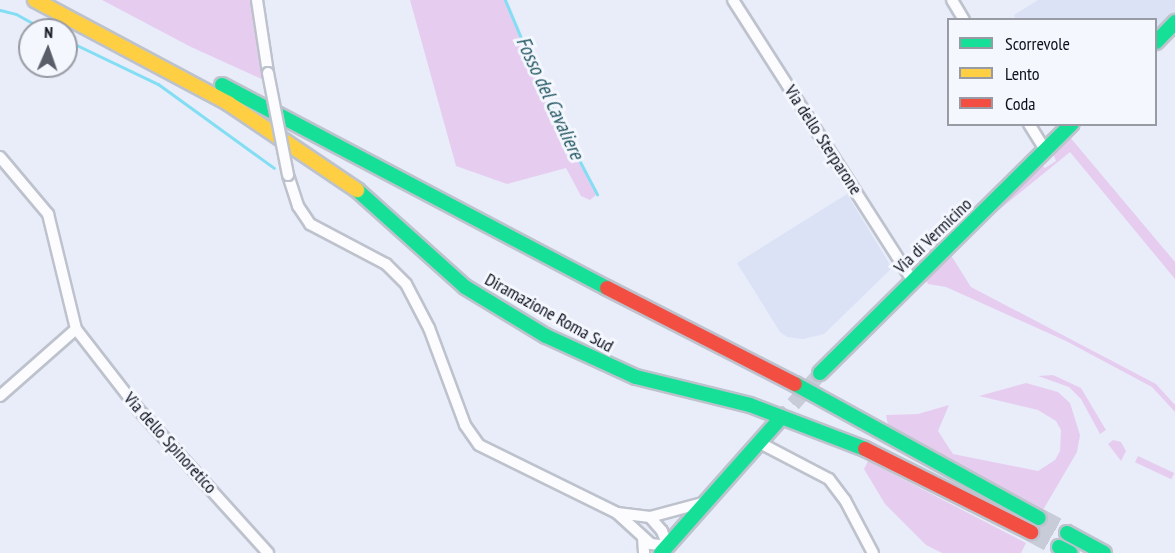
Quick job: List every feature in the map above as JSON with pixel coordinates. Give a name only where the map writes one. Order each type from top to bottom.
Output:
[{"type":"main road","name":"Diramazione Roma Sud","points":[[35,0],[220,99],[290,142],[365,196],[465,287],[546,336],[636,377],[742,402],[846,440],[1031,532]]},
{"type":"main road","points":[[61,0],[445,205],[810,392],[1039,518]]},
{"type":"main road","points":[[1157,40],[1175,22]]},
{"type":"main road","name":"Via di Vermicino","points":[[820,373],[1070,126]]},
{"type":"main road","points":[[664,550],[778,421]]},
{"type":"main road","points":[[1067,533],[1104,553]]},
{"type":"street","points":[[257,0],[268,73],[288,175],[298,206],[310,224],[386,264],[406,284],[423,314],[461,418],[476,442],[497,457],[617,513],[650,518],[709,501]]},
{"type":"street","name":"Via dello Sterparone","points":[[733,0],[913,281]]},
{"type":"street","points":[[952,0],[963,18]]},
{"type":"street","points":[[1030,126],[1046,150]]},
{"type":"street","points":[[0,157],[48,214],[76,330],[0,396]]},
{"type":"street","name":"Via dello Spinoretico","points":[[76,330],[138,409],[268,553]]},
{"type":"street","points":[[760,443],[829,479],[845,500],[873,553]]},
{"type":"street","points":[[617,513],[643,537],[664,550]]},
{"type":"street","points":[[650,518],[662,531],[664,550]]},
{"type":"street","points":[[643,537],[644,553]]},
{"type":"shaded area","points":[[102,0],[251,0],[264,80],[191,47]]},
{"type":"shaded area","points":[[410,0],[505,0],[544,93],[597,194],[590,200],[581,196],[566,168],[507,184],[456,166]]},
{"type":"shaded area","points":[[1038,0],[1175,0],[1175,12],[1157,30],[1157,18],[1015,18],[1014,15]]},
{"type":"shaded area","points":[[1069,136],[1175,262],[1175,279],[1070,152],[957,244],[1040,164],[1045,168],[1056,161],[1052,151]]},
{"type":"shaded area","points":[[847,194],[892,268],[824,334],[803,339],[787,337],[780,332],[737,263]]},
{"type":"shaded area","points":[[949,252],[971,287],[1156,384],[1175,405],[1175,412],[1152,387],[1066,341],[946,287],[928,284],[924,277]]},
{"type":"shaded area","points":[[1053,375],[1081,388],[1106,430],[1100,434],[1081,399],[1069,387],[1038,376]]},
{"type":"shaded area","points":[[1026,383],[1058,392],[1070,403],[1080,435],[1077,452],[1043,510],[888,425],[886,415],[918,414],[949,405],[938,431],[953,454],[1038,471],[1055,460],[1060,451],[1061,430],[1056,421],[1038,410],[979,396]]},
{"type":"shaded area","points":[[1113,440],[1121,442],[1126,451],[1121,461],[1108,444]]},
{"type":"shaded area","points":[[1138,456],[1174,473],[1171,479],[1135,462]]},
{"type":"shaded area","points":[[868,461],[1026,543],[1021,553],[942,553],[926,545],[885,504],[864,469]]},
{"type":"waterway","name":"Fosso del Cavaliere","points":[[505,0],[546,97],[597,194]]},
{"type":"waterway","points":[[0,10],[23,18]]},
{"type":"waterway","points":[[78,46],[158,84],[274,168]]},
{"type":"tunnel","points":[[778,421],[820,373]]},
{"type":"tunnel","points":[[1039,518],[1067,533]]},
{"type":"tunnel","points":[[1031,532],[1059,547]]},
{"type":"traffic: fast","points":[[1157,41],[1175,22]]},
{"type":"traffic: fast","points":[[222,85],[607,288]]},
{"type":"traffic: fast","points":[[820,373],[1070,126]]},
{"type":"traffic: fast","points":[[357,190],[465,287],[546,336],[636,377],[750,405],[865,449]]},
{"type":"traffic: fast","points":[[795,384],[1039,518]]},
{"type":"traffic: fast","points":[[661,553],[778,421]]},
{"type":"traffic: fast","points":[[1067,533],[1104,553]]},
{"type":"traffic: fast","points":[[1059,547],[1071,553]]},
{"type":"traffic: slow","points":[[35,0],[228,103],[357,190]]},
{"type":"traffic: jam","points":[[607,288],[795,384]]},
{"type":"traffic: jam","points":[[865,449],[1031,532]]}]
